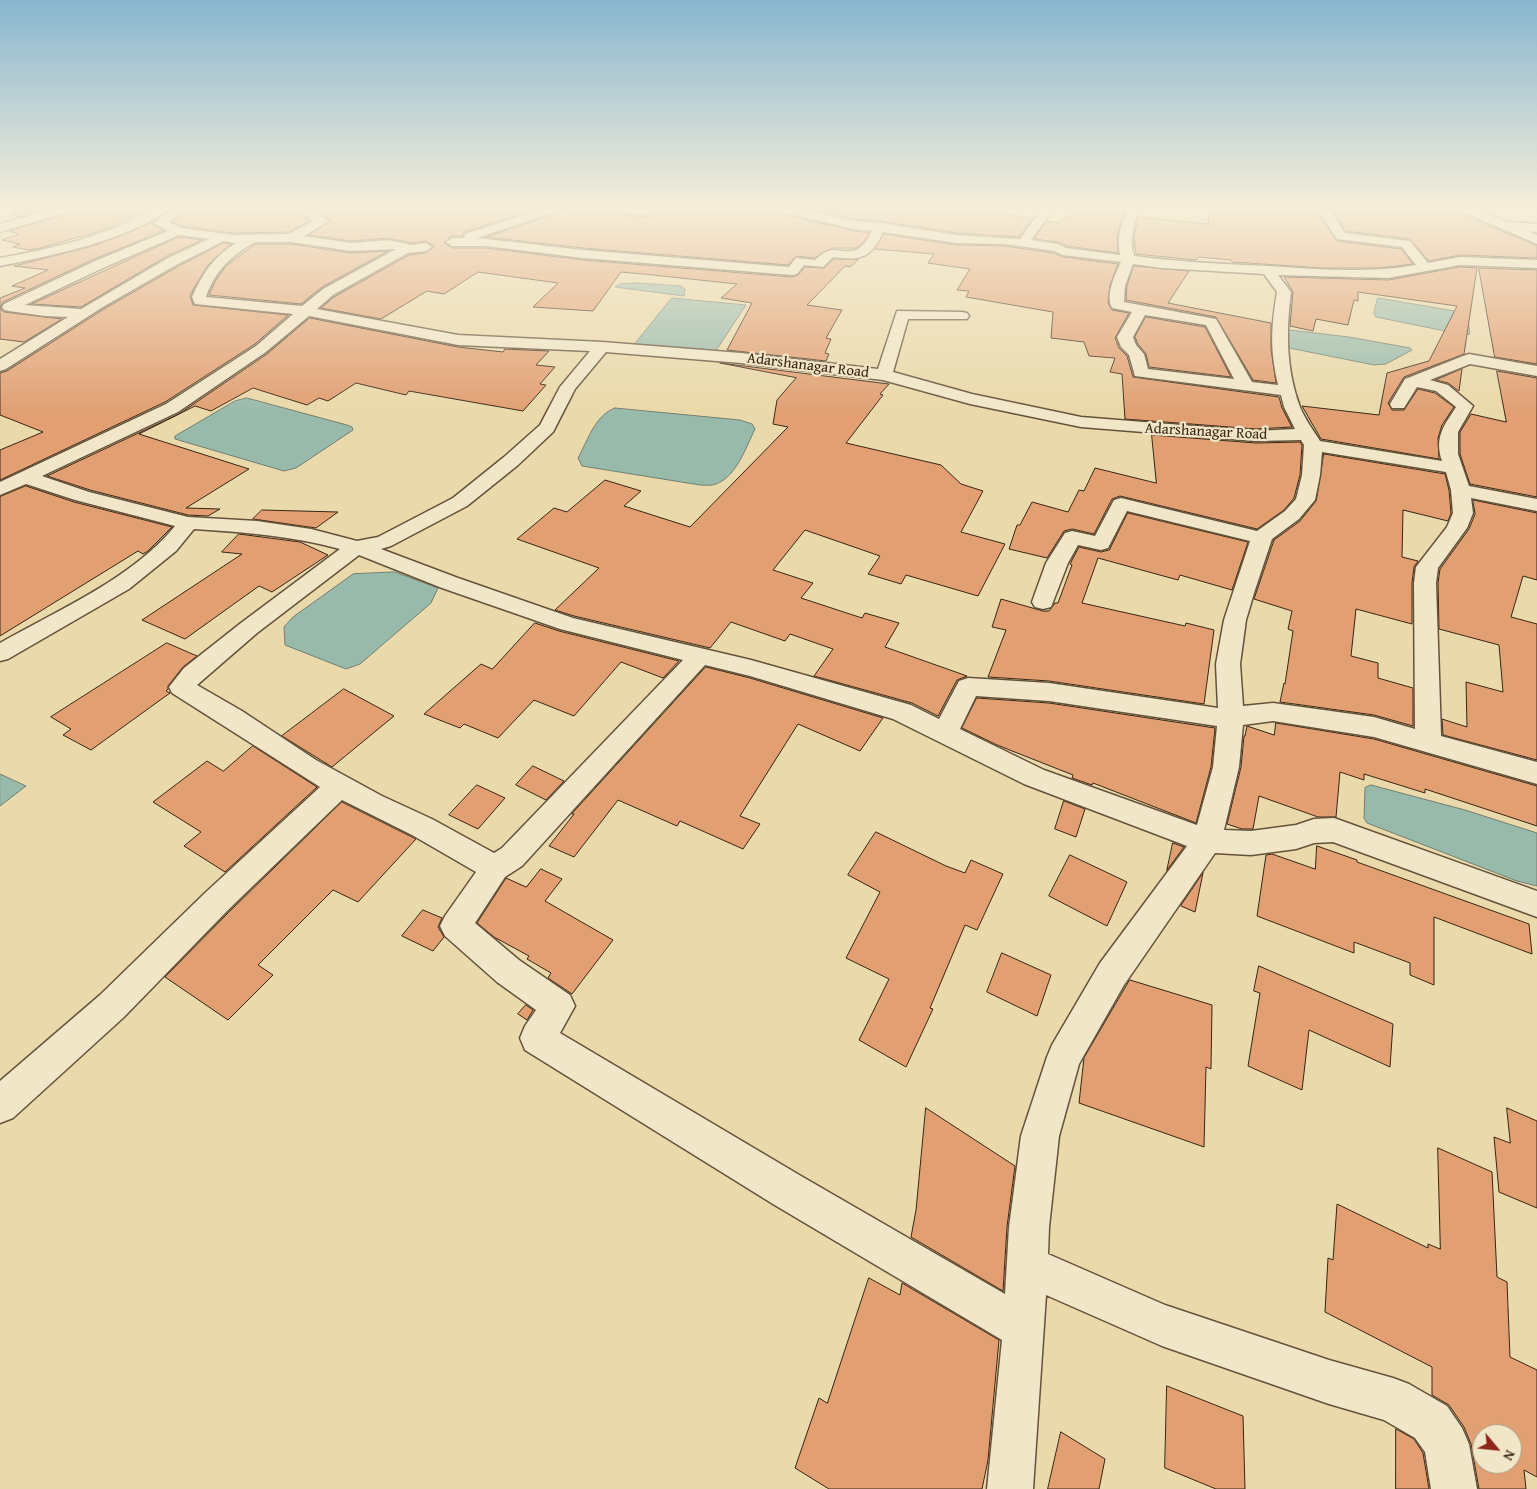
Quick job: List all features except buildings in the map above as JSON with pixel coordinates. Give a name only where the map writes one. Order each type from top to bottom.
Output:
[{"type":"street","points":[[4,307],[72,276]]},
{"type":"street","points":[[0,366],[83,313],[146,276]]},
{"type":"street","name":"Adarshanagar Road","points":[[209,276],[201,290],[199,299],[306,311],[458,340],[602,346],[741,358],[884,374],[970,399],[1081,422],[1310,440],[1374,456],[1453,468]]},
{"type":"street","points":[[0,489],[172,408],[262,349],[328,292],[356,276]]},
{"type":"street","points":[[1122,276],[1118,286],[1117,305],[1211,322],[1246,386]]},
{"type":"street","points":[[1010,1489],[1024,1329],[1029,1227],[1040,1136],[1064,1057],[1112,974],[1207,841],[1226,767],[1231,717],[1228,664],[1235,620],[1262,538],[1269,530],[1292,515],[1305,500],[1311,475],[1310,440],[1292,407],[1280,350],[1279,327],[1284,292],[1274,276]]},
{"type":"street","points":[[4,307],[83,313]]},
{"type":"street","points":[[1141,310],[1126,337],[1129,347],[1136,354],[1141,373],[1289,391]]},
{"type":"street","points":[[884,374],[902,314],[962,316]]},
{"type":"street","points":[[495,868],[422,827],[372,804],[307,768],[233,718],[181,687],[193,674],[250,628],[321,572],[357,547],[384,542],[460,502],[511,461],[547,428],[568,387],[602,346]]},
{"type":"street","points":[[1398,404],[1411,382],[1469,359],[1537,371]]},
{"type":"street","points":[[1414,381],[1442,388],[1465,406],[1449,432],[1449,454],[1461,490],[1463,513],[1458,528],[1427,567],[1425,583],[1428,742]]},
{"type":"street","points":[[25,477],[82,496],[188,522],[257,527],[311,534],[357,547],[450,583],[568,624],[751,668],[902,712],[1034,778],[1207,841],[1251,843],[1296,837],[1314,831],[1334,830],[1537,904]]},
{"type":"street","points":[[1461,490],[1537,505]]},
{"type":"street","points":[[1044,602],[1057,563],[1072,537],[1102,544],[1121,504],[1262,538]]},
{"type":"street","points":[[0,653],[121,584],[169,547],[188,522]]},
{"type":"street","points":[[700,656],[512,857],[495,868],[456,926],[508,971],[558,1006],[537,1038],[787,1190],[1024,1329]]},
{"type":"street","points":[[945,734],[968,687],[1049,692],[1211,717],[1231,717],[1273,712],[1374,726],[1537,773]]},
{"type":"street","points":[[0,1105],[112,1006],[216,901],[339,786]]},
{"type":"street","points":[[1027,1266],[1162,1325],[1329,1382],[1393,1400],[1431,1422],[1446,1444],[1454,1489]]},
{"type":"shaded area","points":[[636,283],[681,286],[685,289],[684,296],[615,287],[620,284]]},
{"type":"shaded area","points":[[672,298],[746,305],[715,352],[635,344]]},
{"type":"shaded area","points":[[1378,298],[1467,313],[1470,334],[1465,335],[1376,317],[1374,313]]},
{"type":"shaded area","points":[[1286,331],[1349,337],[1410,348],[1412,350],[1386,364],[1374,365],[1284,347]]},
{"type":"shaded area","points":[[247,398],[347,425],[352,427],[353,430],[296,468],[284,471],[175,439],[175,436],[235,401]]},
{"type":"shaded area","points":[[615,408],[740,420],[752,424],[755,429],[730,475],[714,485],[700,485],[582,466],[578,458],[593,429],[602,416]]},
{"type":"shaded area","points":[[395,572],[438,588],[431,603],[360,664],[346,669],[285,645],[284,627],[293,617],[353,574]]},
{"type":"shaded area","points":[[0,774],[26,786],[0,806]]},
{"type":"shaded area","points":[[1371,785],[1465,810],[1537,833],[1537,886],[1517,881],[1367,823],[1364,818],[1365,788]]}]
